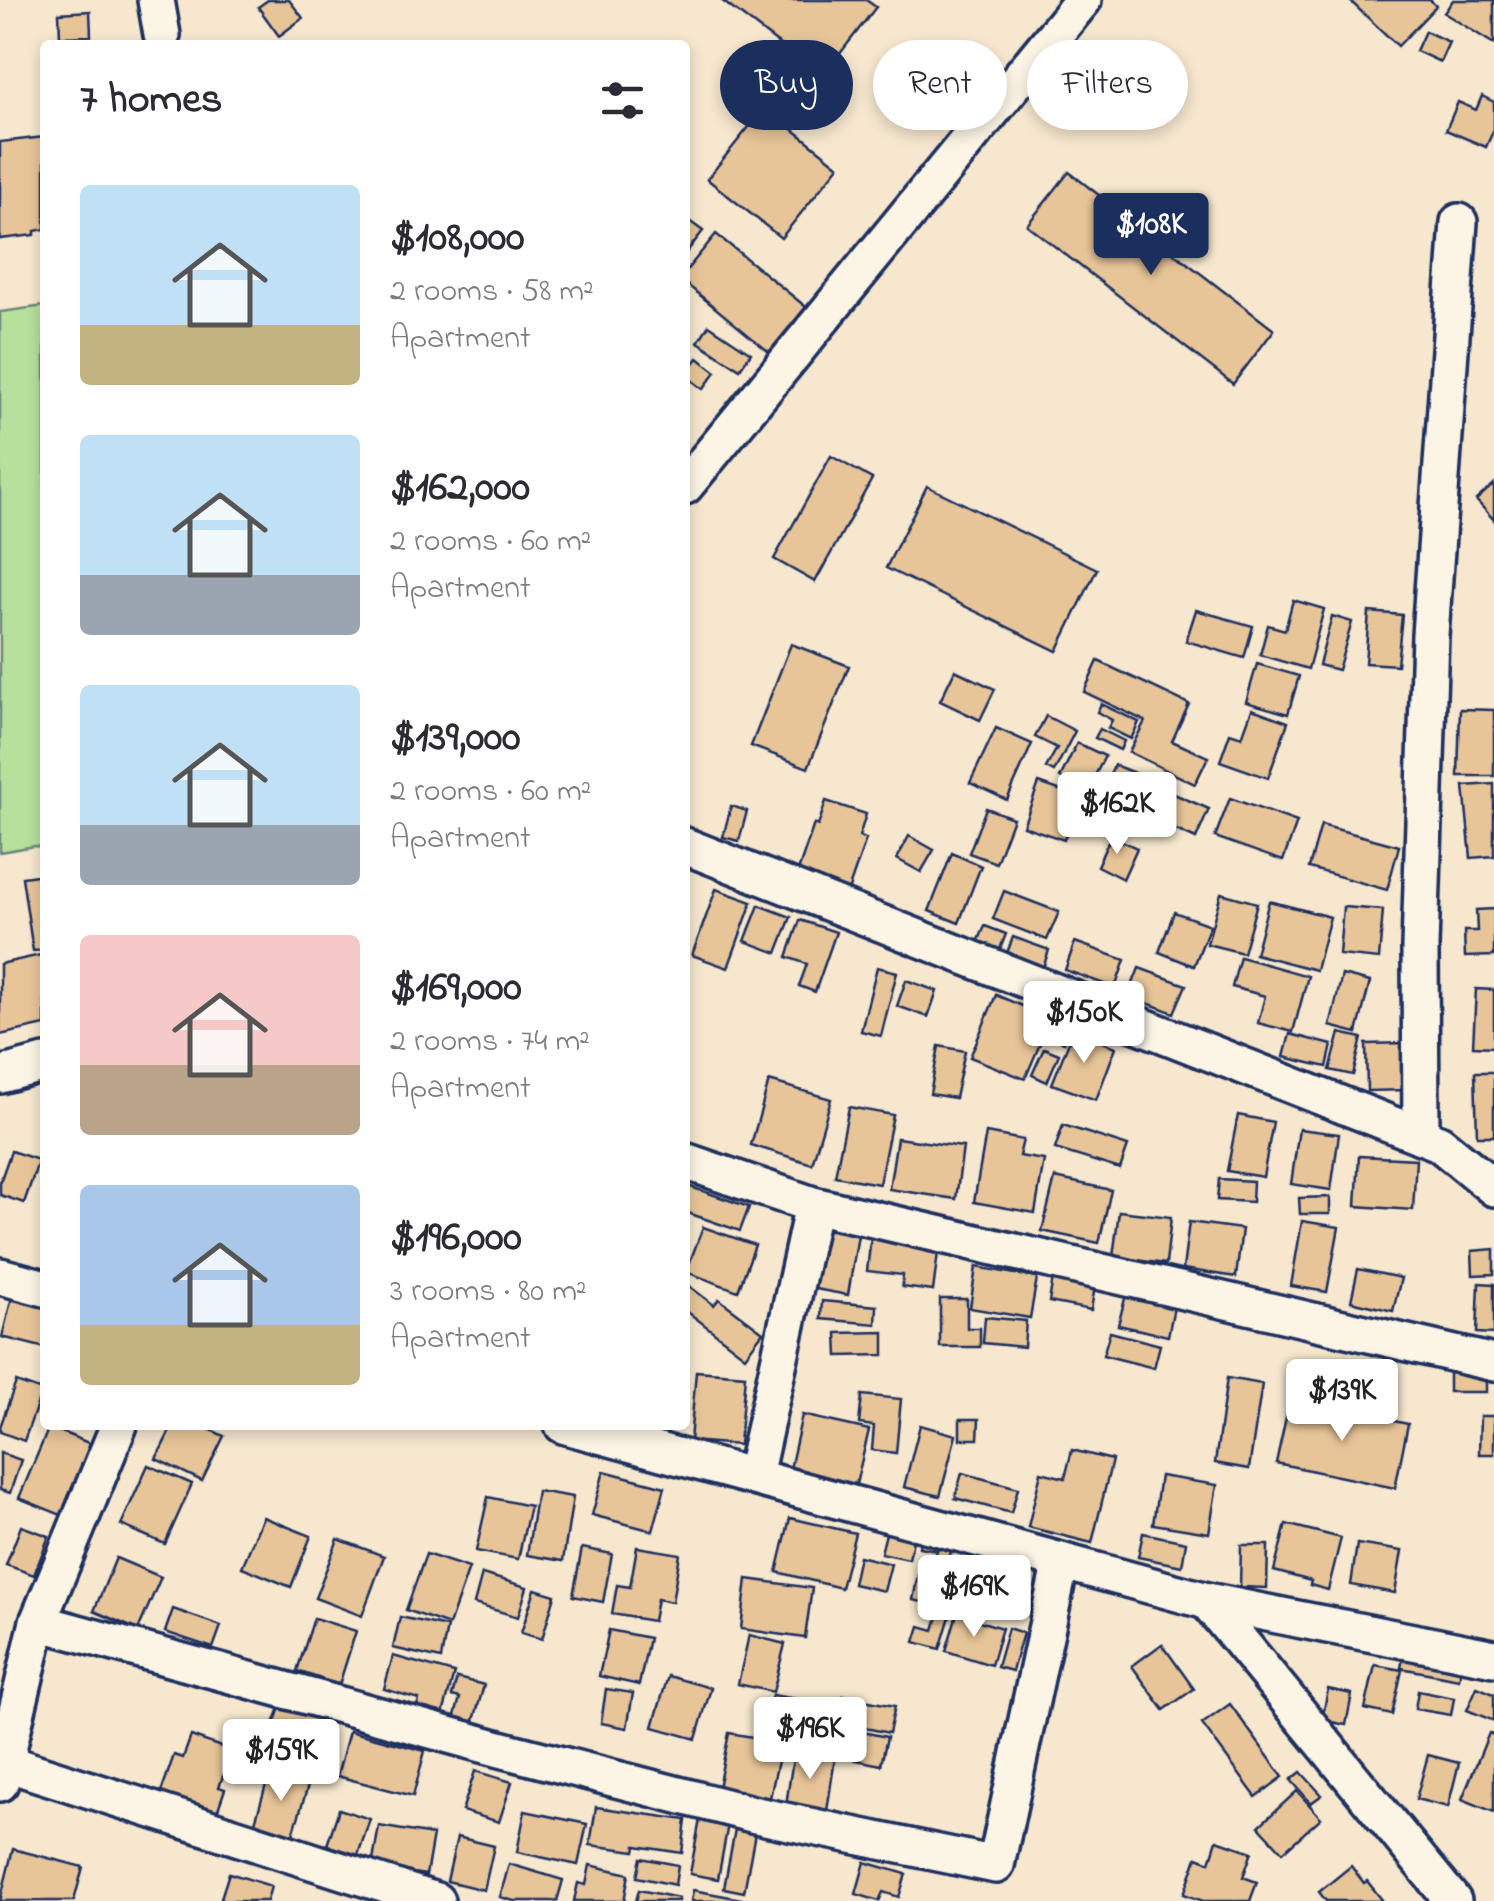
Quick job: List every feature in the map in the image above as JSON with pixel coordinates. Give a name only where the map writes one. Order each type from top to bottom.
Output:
[{"type":"street","points":[[690,480],[1083,0]]},
{"type":"street","points":[[1422,1136],[1420,947],[1430,636],[1459,222]]},
{"type":"street","points":[[690,848],[1439,1143],[1494,1188]]},
{"type":"street","points":[[0,1075],[40,1064]]},
{"type":"street","points":[[690,1164],[813,1204],[1494,1363]]},
{"type":"street","points":[[754,1476],[813,1204]]},
{"type":"street","points":[[0,1276],[40,1287]]},
{"type":"street","points":[[117,1430],[38,1622],[2,1770],[436,1901]]},
{"type":"street","points":[[582,1430],[1207,1601],[1494,1658]]},
{"type":"street","points":[[38,1622],[738,1810],[996,1865],[1061,1561]]},
{"type":"street","points":[[1207,1601],[1453,1901]]},
{"type":"green space","points":[[40,307],[40,847],[0,852],[0,312]]},
{"type":"building","points":[[268,0],[289,0],[303,18],[279,36],[258,7]]},
{"type":"building","points":[[721,0],[866,0],[876,7],[851,40],[773,40]]},
{"type":"building","points":[[1349,0],[1430,0],[1436,6],[1398,46]]},
{"type":"building","points":[[1453,0],[1494,0],[1494,44],[1444,13]]},
{"type":"building","points":[[90,11],[91,36],[60,37],[59,13]]},
{"type":"building","points":[[1425,31],[1449,42],[1440,62],[1416,51]]},
{"type":"building","points":[[1482,96],[1494,102],[1494,129],[1486,147],[1446,130],[1458,102],[1476,110]]},
{"type":"building","points":[[746,130],[794,130],[839,166],[781,238],[707,179]]},
{"type":"building","points":[[40,138],[40,230],[35,235],[0,239],[0,142]]},
{"type":"building","points":[[1069,172],[1274,330],[1233,384],[1027,225]]},
{"type":"building","points":[[690,222],[703,231],[690,248]]},
{"type":"building","points":[[716,234],[806,307],[769,352],[690,287],[690,266]]},
{"type":"building","points":[[709,325],[751,353],[740,369],[698,342]]},
{"type":"building","points":[[698,358],[716,372],[703,389],[690,379],[690,368]]},
{"type":"building","points":[[831,456],[872,479],[815,582],[774,559]]},
{"type":"building","points":[[1494,484],[1494,520],[1476,500]]},
{"type":"building","points":[[927,486],[1097,569],[1057,651],[886,568]]},
{"type":"building","points":[[1293,600],[1324,609],[1308,669],[1260,655],[1268,625],[1285,630]]},
{"type":"building","points":[[1196,610],[1253,626],[1244,658],[1186,641]]},
{"type":"building","points":[[1369,612],[1402,615],[1397,665],[1365,663]]},
{"type":"building","points":[[1332,616],[1352,622],[1338,670],[1319,665]]},
{"type":"building","points":[[791,644],[849,666],[808,768],[751,746]]},
{"type":"building","points":[[1098,661],[1189,704],[1172,741],[1208,757],[1195,784],[1129,752],[1145,721],[1084,692]]},
{"type":"building","points":[[1257,664],[1299,676],[1288,714],[1246,702]]},
{"type":"building","points":[[955,670],[995,689],[980,720],[940,701]]},
{"type":"building","points":[[1101,704],[1139,722],[1131,739],[1108,728],[1112,720],[1097,712]]},
{"type":"building","points":[[1252,709],[1288,722],[1268,778],[1220,761],[1230,733],[1242,737]]},
{"type":"building","points":[[1460,709],[1494,710],[1494,776],[1458,776]]},
{"type":"building","points":[[1046,716],[1075,731],[1054,772],[1046,768],[1057,748],[1035,737]]},
{"type":"building","points":[[996,728],[1032,744],[1007,800],[970,783]]},
{"type":"building","points":[[1100,729],[1124,741],[1120,750],[1095,738]]},
{"type":"building","points":[[1077,743],[1105,756],[1087,791],[1060,778]]},
{"type":"building","points":[[1114,765],[1160,783],[1145,820],[1099,802]]},
{"type":"building","points":[[1039,783],[1079,797],[1064,840],[1023,826]]},
{"type":"building","points":[[1494,784],[1494,856],[1471,858],[1464,786]]},
{"type":"building","points":[[1167,791],[1209,809],[1196,839],[1154,820]]},
{"type":"building","points":[[1230,798],[1297,822],[1283,861],[1215,837]]},
{"type":"building","points":[[826,801],[866,814],[859,837],[866,839],[845,900],[794,883]]},
{"type":"building","points":[[731,806],[747,811],[739,841],[723,837]]},
{"type":"building","points":[[986,808],[1013,818],[996,863],[969,853]]},
{"type":"building","points":[[1321,825],[1399,846],[1387,890],[1309,868]]},
{"type":"building","points":[[909,836],[934,850],[921,872],[897,859]]},
{"type":"building","points":[[1111,836],[1137,848],[1123,879],[1097,866]]},
{"type":"building","points":[[952,853],[981,866],[959,923],[929,911]]},
{"type":"building","points":[[40,875],[40,950],[33,951],[22,877]]},
{"type":"building","points":[[716,889],[752,902],[728,968],[692,955]]},
{"type":"building","points":[[1004,891],[1059,912],[1047,940],[993,919]]},
{"type":"building","points":[[1221,893],[1257,903],[1243,953],[1207,944]]},
{"type":"building","points":[[1269,901],[1330,917],[1316,970],[1255,954]]},
{"type":"building","points":[[759,905],[791,917],[777,953],[745,941]]},
{"type":"building","points":[[1343,907],[1383,910],[1379,959],[1339,955]]},
{"type":"building","points":[[1494,909],[1494,956],[1465,957],[1464,931],[1477,931],[1476,910]]},
{"type":"building","points":[[1174,912],[1210,925],[1194,966],[1159,952]]},
{"type":"building","points":[[800,920],[836,932],[815,992],[799,986],[807,964],[787,957]]},
{"type":"building","points":[[985,926],[1006,934],[997,957],[975,949]]},
{"type":"building","points":[[1013,937],[1049,950],[1041,974],[1004,961]]},
{"type":"building","points":[[1075,942],[1125,960],[1115,988],[1065,970]]},
{"type":"building","points":[[40,955],[40,1026],[0,1035],[0,964]]},
{"type":"building","points":[[1240,957],[1308,976],[1293,1032],[1258,1023],[1265,996],[1232,987]]},
{"type":"building","points":[[877,967],[897,972],[881,1036],[861,1031]]},
{"type":"building","points":[[1139,968],[1186,985],[1174,1013],[1128,996]]},
{"type":"building","points":[[1342,975],[1370,982],[1357,1033],[1330,1026]]},
{"type":"building","points":[[906,980],[937,991],[928,1017],[897,1006]]},
{"type":"building","points":[[1476,989],[1494,990],[1494,1047],[1473,1046]]},
{"type":"building","points":[[996,995],[1051,1018],[1025,1079],[970,1057]]},
{"type":"building","points":[[1054,1017],[1072,1027],[1064,1042],[1046,1033]]},
{"type":"building","points":[[1073,1031],[1116,1047],[1096,1100],[1052,1084]]},
{"type":"building","points":[[1340,1033],[1362,1038],[1353,1075],[1330,1070]]},
{"type":"building","points":[[1290,1034],[1332,1045],[1327,1067],[1284,1057]]},
{"type":"building","points":[[1407,1043],[1408,1090],[1367,1091],[1366,1044]]},
{"type":"building","points":[[939,1046],[965,1051],[955,1098],[930,1094]]},
{"type":"building","points":[[1044,1048],[1059,1054],[1047,1082],[1032,1075]]},
{"type":"building","points":[[1475,1072],[1494,1072],[1494,1136],[1477,1136]]},
{"type":"building","points":[[769,1081],[831,1099],[812,1164],[751,1145]]},
{"type":"building","points":[[849,1107],[893,1115],[879,1184],[835,1176]]},
{"type":"building","points":[[1238,1115],[1273,1122],[1263,1177],[1227,1171]]},
{"type":"building","points":[[1063,1125],[1128,1146],[1120,1169],[1055,1149]]},
{"type":"building","points":[[1299,1129],[1339,1134],[1331,1190],[1291,1184]]},
{"type":"building","points":[[986,1133],[1023,1140],[1019,1156],[1044,1160],[1035,1213],[974,1202]]},
{"type":"building","points":[[897,1138],[963,1147],[956,1199],[889,1189]]},
{"type":"building","points":[[11,1151],[39,1160],[24,1203],[0,1195],[0,1182]]},
{"type":"building","points":[[1359,1156],[1416,1159],[1413,1210],[1356,1206]]},
{"type":"building","points":[[1055,1178],[1111,1190],[1099,1243],[1042,1231]]},
{"type":"building","points":[[1219,1179],[1253,1181],[1252,1202],[1217,1200]]},
{"type":"building","points":[[690,1187],[749,1207],[740,1231],[690,1214]]},
{"type":"building","points":[[1330,1197],[1330,1214],[1300,1214],[1299,1198]]},
{"type":"building","points":[[1119,1211],[1171,1217],[1166,1264],[1113,1257]]},
{"type":"building","points":[[1302,1221],[1339,1227],[1327,1292],[1291,1286]]},
{"type":"building","points":[[1189,1222],[1242,1229],[1236,1277],[1183,1269]]},
{"type":"building","points":[[703,1227],[755,1245],[738,1291],[690,1273],[690,1261]]},
{"type":"building","points":[[825,1229],[858,1235],[848,1295],[815,1289]]},
{"type":"building","points":[[871,1237],[939,1245],[933,1291],[902,1287],[903,1275],[867,1271]]},
{"type":"building","points":[[1494,1249],[1494,1274],[1473,1275],[1472,1251]]},
{"type":"building","points":[[976,1267],[1037,1278],[1030,1318],[970,1308]]},
{"type":"building","points":[[1358,1269],[1401,1278],[1393,1311],[1351,1301]]},
{"type":"building","points":[[1053,1278],[1095,1286],[1091,1310],[1049,1302]]},
{"type":"building","points":[[1479,1283],[1494,1284],[1494,1334],[1477,1333]]},
{"type":"building","points":[[690,1287],[714,1305],[719,1299],[763,1332],[745,1356],[690,1314]]},
{"type":"building","points":[[1126,1295],[1174,1307],[1168,1336],[1118,1325]]},
{"type":"building","points":[[12,1297],[40,1304],[40,1347],[2,1337]]},
{"type":"building","points":[[940,1299],[967,1299],[967,1328],[980,1328],[980,1347],[940,1347]]},
{"type":"building","points":[[822,1301],[877,1306],[876,1324],[821,1319]]},
{"type":"building","points":[[985,1317],[1026,1321],[1024,1347],[983,1343]]},
{"type":"building","points":[[884,1332],[884,1355],[838,1356],[837,1333]]},
{"type":"building","points":[[1110,1332],[1160,1345],[1154,1368],[1103,1355]]},
{"type":"building","points":[[1449,1368],[1486,1368],[1486,1392],[1449,1392]]},
{"type":"building","points":[[696,1371],[745,1375],[739,1445],[690,1441]]},
{"type":"building","points":[[1227,1378],[1262,1384],[1249,1469],[1215,1463]]},
{"type":"building","points":[[16,1382],[40,1390],[24,1441],[0,1432]]},
{"type":"building","points":[[862,1395],[901,1399],[896,1453],[872,1450],[874,1426],[859,1424]]},
{"type":"building","points":[[1290,1399],[1408,1424],[1395,1488],[1276,1463]]},
{"type":"building","points":[[802,1415],[869,1430],[856,1484],[790,1469]]},
{"type":"building","points":[[1480,1416],[1494,1416],[1494,1454],[1479,1454]]},
{"type":"building","points":[[960,1419],[979,1419],[978,1439],[960,1439]]},
{"type":"building","points":[[920,1425],[956,1435],[940,1496],[904,1487]]},
{"type":"building","points":[[48,1430],[101,1448],[71,1519],[19,1498]]},
{"type":"building","points":[[170,1430],[211,1430],[224,1436],[202,1481],[156,1459]]},
{"type":"building","points":[[1072,1450],[1112,1460],[1092,1543],[1028,1527],[1041,1472],[1065,1478]]},
{"type":"building","points":[[0,1453],[21,1460],[10,1493],[0,1490]]},
{"type":"building","points":[[148,1465],[192,1484],[165,1544],[121,1525]]},
{"type":"building","points":[[604,1471],[665,1487],[653,1531],[592,1515]]},
{"type":"building","points":[[962,1473],[1018,1488],[1011,1513],[955,1498]]},
{"type":"building","points":[[1160,1476],[1217,1485],[1209,1533],[1153,1524]]},
{"type":"building","points":[[537,1491],[573,1497],[563,1561],[527,1555]]},
{"type":"building","points":[[488,1497],[530,1506],[518,1559],[476,1551]]},
{"type":"building","points":[[263,1517],[311,1536],[291,1587],[242,1567]]},
{"type":"building","points":[[790,1518],[855,1533],[841,1588],[777,1572]]},
{"type":"building","points":[[1286,1524],[1341,1538],[1328,1590],[1274,1571]]},
{"type":"building","points":[[21,1526],[49,1536],[34,1575],[6,1565]]},
{"type":"building","points":[[888,1526],[915,1532],[909,1559],[881,1553]]},
{"type":"building","points":[[922,1533],[953,1539],[941,1606],[913,1600],[919,1569],[932,1572],[937,1550],[919,1547]]},
{"type":"building","points":[[1143,1533],[1186,1542],[1182,1566],[1138,1557]]},
{"type":"building","points":[[338,1539],[384,1556],[362,1616],[315,1598]]},
{"type":"building","points":[[1357,1544],[1402,1551],[1395,1593],[1351,1585]]},
{"type":"building","points":[[1241,1545],[1268,1545],[1267,1588],[1240,1587]]},
{"type":"building","points":[[637,1547],[680,1554],[672,1602],[657,1599],[653,1621],[612,1614],[617,1585],[630,1587]]},
{"type":"building","points":[[582,1548],[612,1554],[603,1602],[573,1596]]},
{"type":"building","points":[[426,1554],[469,1568],[449,1625],[406,1610]]},
{"type":"building","points":[[859,1556],[891,1564],[884,1591],[853,1584]]},
{"type":"building","points":[[116,1558],[161,1577],[138,1630],[94,1611]]},
{"type":"building","points":[[482,1574],[527,1587],[518,1617],[474,1604]]},
{"type":"building","points":[[747,1579],[812,1588],[805,1638],[741,1629]]},
{"type":"building","points":[[535,1589],[555,1595],[542,1639],[521,1633]]},
{"type":"building","points":[[173,1609],[221,1626],[213,1648],[165,1632]]},
{"type":"building","points":[[940,1610],[951,1613],[940,1649],[915,1642],[920,1626],[934,1630]]},
{"type":"building","points":[[957,1614],[1002,1628],[991,1665],[946,1651]]},
{"type":"building","points":[[400,1617],[447,1627],[441,1659],[393,1648]]},
{"type":"building","points":[[314,1618],[356,1631],[339,1685],[297,1671]]},
{"type":"building","points":[[1008,1628],[1023,1633],[1012,1671],[997,1667]]},
{"type":"building","points":[[609,1630],[649,1638],[639,1685],[599,1676]]},
{"type":"building","points":[[749,1635],[785,1644],[773,1692],[738,1684]]},
{"type":"building","points":[[1162,1644],[1194,1689],[1164,1710],[1132,1666]]},
{"type":"building","points":[[1404,1652],[1462,1663],[1459,1679],[1401,1668]]},
{"type":"building","points":[[393,1656],[454,1673],[442,1718],[416,1711],[419,1699],[384,1689]]},
{"type":"building","points":[[1375,1665],[1402,1670],[1392,1715],[1365,1709]]},
{"type":"building","points":[[668,1676],[711,1688],[696,1739],[653,1727]]},
{"type":"building","points":[[457,1678],[484,1685],[473,1724],[454,1719],[460,1698],[452,1696]]},
{"type":"building","points":[[1477,1687],[1494,1694],[1494,1721],[1467,1710]]},
{"type":"building","points":[[606,1689],[633,1693],[627,1728],[601,1723]]},
{"type":"building","points":[[1328,1689],[1352,1694],[1346,1725],[1322,1720]]},
{"type":"building","points":[[1418,1691],[1454,1698],[1451,1715],[1415,1709]]},
{"type":"building","points":[[772,1695],[802,1700],[797,1733],[766,1728]]},
{"type":"building","points":[[843,1696],[895,1706],[889,1733],[838,1722]]},
{"type":"building","points":[[1230,1704],[1283,1777],[1256,1797],[1202,1724]]},
{"type":"building","points":[[281,1705],[319,1719],[302,1764],[264,1751]]},
{"type":"building","points":[[833,1726],[887,1737],[881,1765],[827,1754]]},
{"type":"building","points":[[349,1731],[425,1751],[413,1796],[337,1776]]},
{"type":"building","points":[[729,1733],[782,1742],[770,1798],[718,1788]]},
{"type":"building","points":[[1489,1733],[1494,1735],[1494,1812],[1462,1799]]},
{"type":"building","points":[[191,1736],[232,1751],[219,1787],[225,1789],[215,1818],[159,1798],[174,1755],[183,1758]]},
{"type":"building","points":[[794,1752],[835,1758],[827,1811],[786,1805]]},
{"type":"building","points":[[1428,1755],[1459,1763],[1448,1807],[1416,1799]]},
{"type":"building","points":[[271,1768],[310,1779],[291,1841],[253,1829]]},
{"type":"building","points":[[475,1771],[512,1782],[499,1822],[462,1811]]},
{"type":"building","points":[[1301,1772],[1322,1795],[1311,1803],[1291,1780]]},
{"type":"building","points":[[1297,1791],[1321,1818],[1283,1852],[1259,1826]]},
{"type":"building","points":[[596,1807],[686,1820],[682,1853],[590,1845]]},
{"type":"building","points":[[339,1809],[370,1819],[358,1855],[327,1845]]},
{"type":"building","points":[[525,1811],[587,1824],[578,1865],[517,1852]]},
{"type":"building","points":[[700,1819],[728,1824],[718,1879],[690,1874]]},
{"type":"building","points":[[379,1826],[433,1835],[426,1875],[372,1867]]},
{"type":"building","points":[[735,1829],[755,1833],[744,1892],[724,1888]]},
{"type":"building","points":[[457,1837],[494,1846],[484,1890],[447,1881]]},
{"type":"building","points":[[1217,1840],[1252,1852],[1243,1877],[1257,1882],[1250,1901],[1203,1901],[1184,1894],[1197,1857],[1210,1862]]},
{"type":"building","points":[[13,1849],[83,1867],[74,1901],[0,1901]]},
{"type":"building","points":[[641,1858],[678,1865],[675,1885],[637,1877]]},
{"type":"building","points":[[865,1862],[906,1874],[899,1897],[883,1892],[879,1901],[856,1894]]},
{"type":"building","points":[[509,1864],[563,1880],[557,1901],[514,1901],[500,1897]]},
{"type":"building","points":[[590,1865],[629,1874],[624,1901],[574,1901],[578,1883],[586,1885]]},
{"type":"building","points":[[1351,1866],[1383,1901],[1326,1901],[1319,1892]]},
{"type":"building","points":[[229,1873],[271,1886],[267,1901],[220,1901]]},
{"type":"building","points":[[639,1890],[679,1898],[636,1901]]},
{"type":"building","points":[[693,1890],[741,1899],[691,1901]]}]
